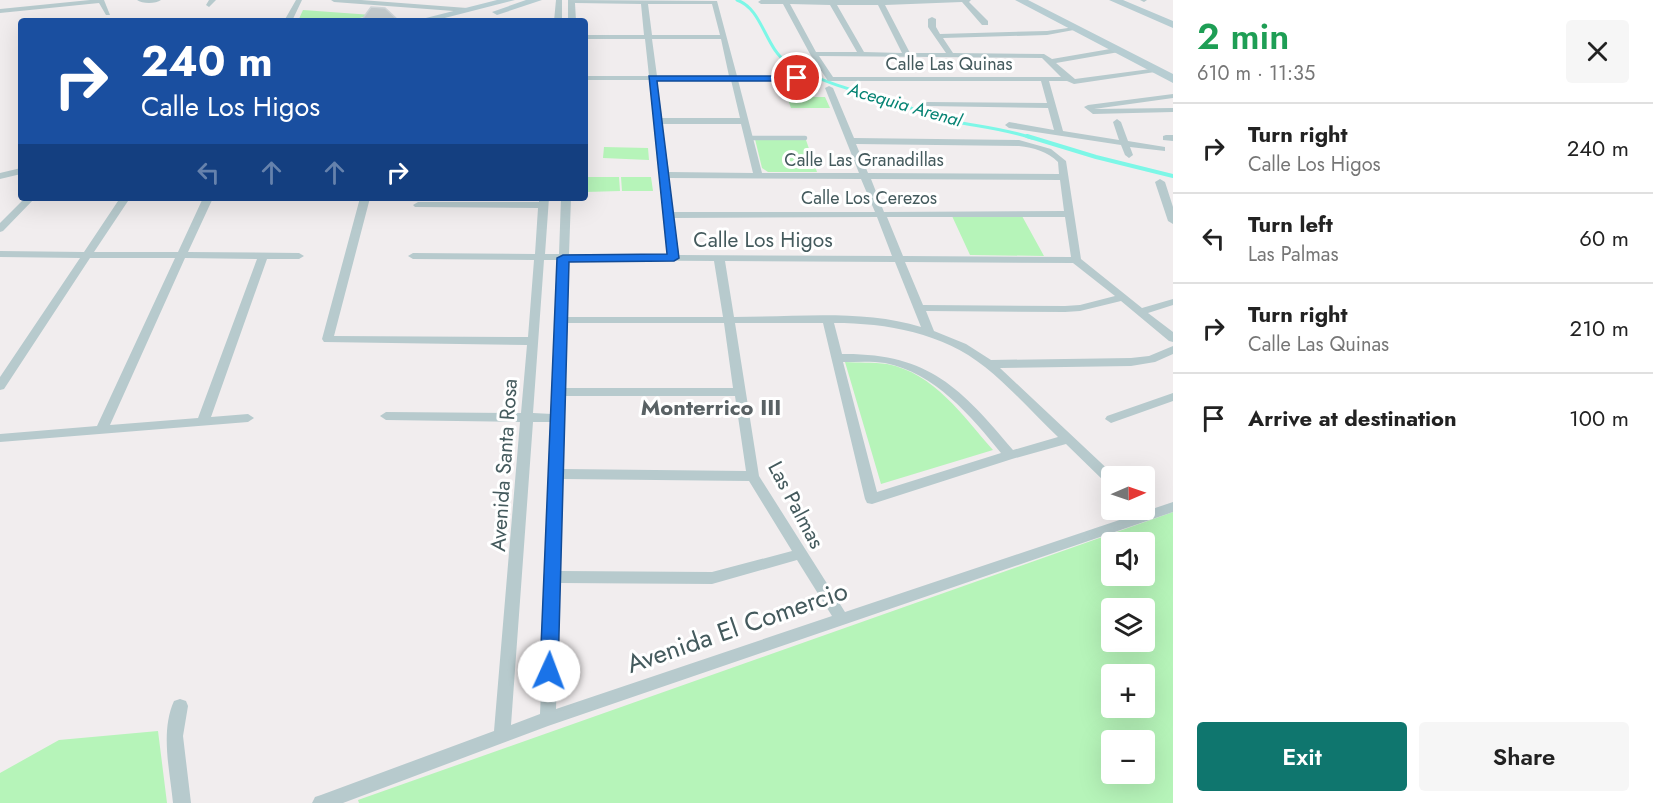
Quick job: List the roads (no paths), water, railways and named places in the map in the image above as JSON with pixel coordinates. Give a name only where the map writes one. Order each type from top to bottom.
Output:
[{"type":"street","points":[[140,0],[140,2],[158,0]]},
{"type":"street","points":[[290,18],[299,0]]},
{"type":"street","points":[[334,0],[401,2],[467,10]]},
{"type":"street","points":[[446,8],[452,0]]},
{"type":"street","points":[[433,18],[510,0]]},
{"type":"street","points":[[469,18],[537,0]]},
{"type":"street","points":[[558,18],[559,0]]},
{"type":"street","points":[[761,2],[966,0],[985,23]]},
{"type":"street","points":[[1020,0],[1173,79]]},
{"type":"street","points":[[1035,0],[1173,70]]},
{"type":"street","points":[[1114,0],[1173,25]]},
{"type":"street","points":[[1143,0],[1173,13]]},
{"type":"street","points":[[0,11],[101,1],[108,14]]},
{"type":"street","points":[[572,18],[571,1],[715,2],[758,175]]},
{"type":"street","points":[[644,1],[674,258]]},
{"type":"street","points":[[780,1],[830,83],[851,141],[929,333]]},
{"type":"street","points":[[832,1],[862,55]]},
{"type":"street","points":[[880,1],[907,55]]},
{"type":"street","points":[[932,19],[932,27],[951,56]]},
{"type":"street","points":[[938,36],[1047,33],[1075,29]]},
{"type":"street","points":[[588,37],[723,37]]},
{"type":"street","points":[[1050,62],[1116,50]]},
{"type":"street","points":[[814,54],[1044,56],[1068,79]]},
{"type":"street","name":"Calle Las Quinas","points":[[830,83],[1044,79],[1068,79],[1074,82],[1155,70]]},
{"type":"street","points":[[588,78],[797,78]]},
{"type":"street","points":[[1044,79],[1059,131]]},
{"type":"street","points":[[1173,96],[1088,107],[1091,111],[1100,112],[1169,110],[1173,117]]},
{"type":"street","points":[[927,104],[1053,106]]},
{"type":"street","points":[[658,121],[744,121]]},
{"type":"street","points":[[1117,122],[1129,155]]},
{"type":"street","points":[[1009,125],[1059,131],[1162,149]]},
{"type":"street","points":[[851,141],[1019,143],[1039,147],[1056,154],[1062,161],[1076,260],[1173,338]]},
{"type":"street","points":[[0,176],[18,172]]},
{"type":"street","name":"Calle Las Granadillas","points":[[664,175],[1064,177]]},
{"type":"street","points":[[1160,182],[1170,205],[1173,221]]},
{"type":"street","points":[[0,229],[27,201]]},
{"type":"street","points":[[0,387],[123,201]]},
{"type":"street","points":[[102,429],[207,201]]},
{"type":"street","points":[[364,201],[328,339],[533,341]]},
{"type":"street","points":[[418,205],[449,201],[543,201]]},
{"type":"street","name":"Avenida Santa Rosa","points":[[502,736],[543,201]]},
{"type":"street","points":[[548,719],[566,201]]},
{"type":"street","name":"Calle Los Cerezos","points":[[669,215],[1070,214]]},
{"type":"street","points":[[0,254],[299,256]]},
{"type":"street","points":[[203,421],[263,256]]},
{"type":"street","name":"Calle Los Higos","points":[[413,256],[1076,260]]},
{"type":"street","name":"Las Palmas","points":[[719,258],[753,476],[841,619]]},
{"type":"street","points":[[919,308],[1065,309],[1080,308],[1122,298]]},
{"type":"street","points":[[1139,312],[1173,302]]},
{"type":"street","points":[[561,320],[827,319],[877,321],[929,333],[962,347],[989,364],[1101,470]]},
{"type":"street","points":[[827,319],[872,499],[1010,455],[1069,439]]},
{"type":"street","points":[[989,364],[1131,362],[1150,359],[1173,350]]},
{"type":"street","points":[[836,358],[883,359],[914,368],[931,376],[945,386],[1010,455]]},
{"type":"street","points":[[560,392],[740,392]]},
{"type":"street","points":[[1111,419],[1173,398]]},
{"type":"street","points":[[386,416],[560,418]]},
{"type":"street","points":[[0,438],[248,417]]},
{"type":"street","points":[[556,474],[753,476]]},
{"type":"street","name":"Avenida El Comercio","points":[[1155,511],[1173,507]]},
{"type":"street","name":"Avenida El Comercio","points":[[321,803],[347,798],[548,719],[1123,520]]},
{"type":"street","points":[[552,577],[712,578],[800,554]]},
{"type":"street","points":[[180,706],[175,736],[182,803]]},
{"type":"lane","points":[[748,138],[806,138]]},
{"type":"waterway","name":"Acequia Arenal","points":[[737,0],[753,12],[780,57],[801,70],[842,87],[942,119],[1003,130],[1032,138]]},
{"type":"waterway","name":"Acequia Arenal","points":[[1027,136],[1096,157],[1173,176]]},
{"type":"district","name":"Monterrico III","points":[[711,407]]}]
